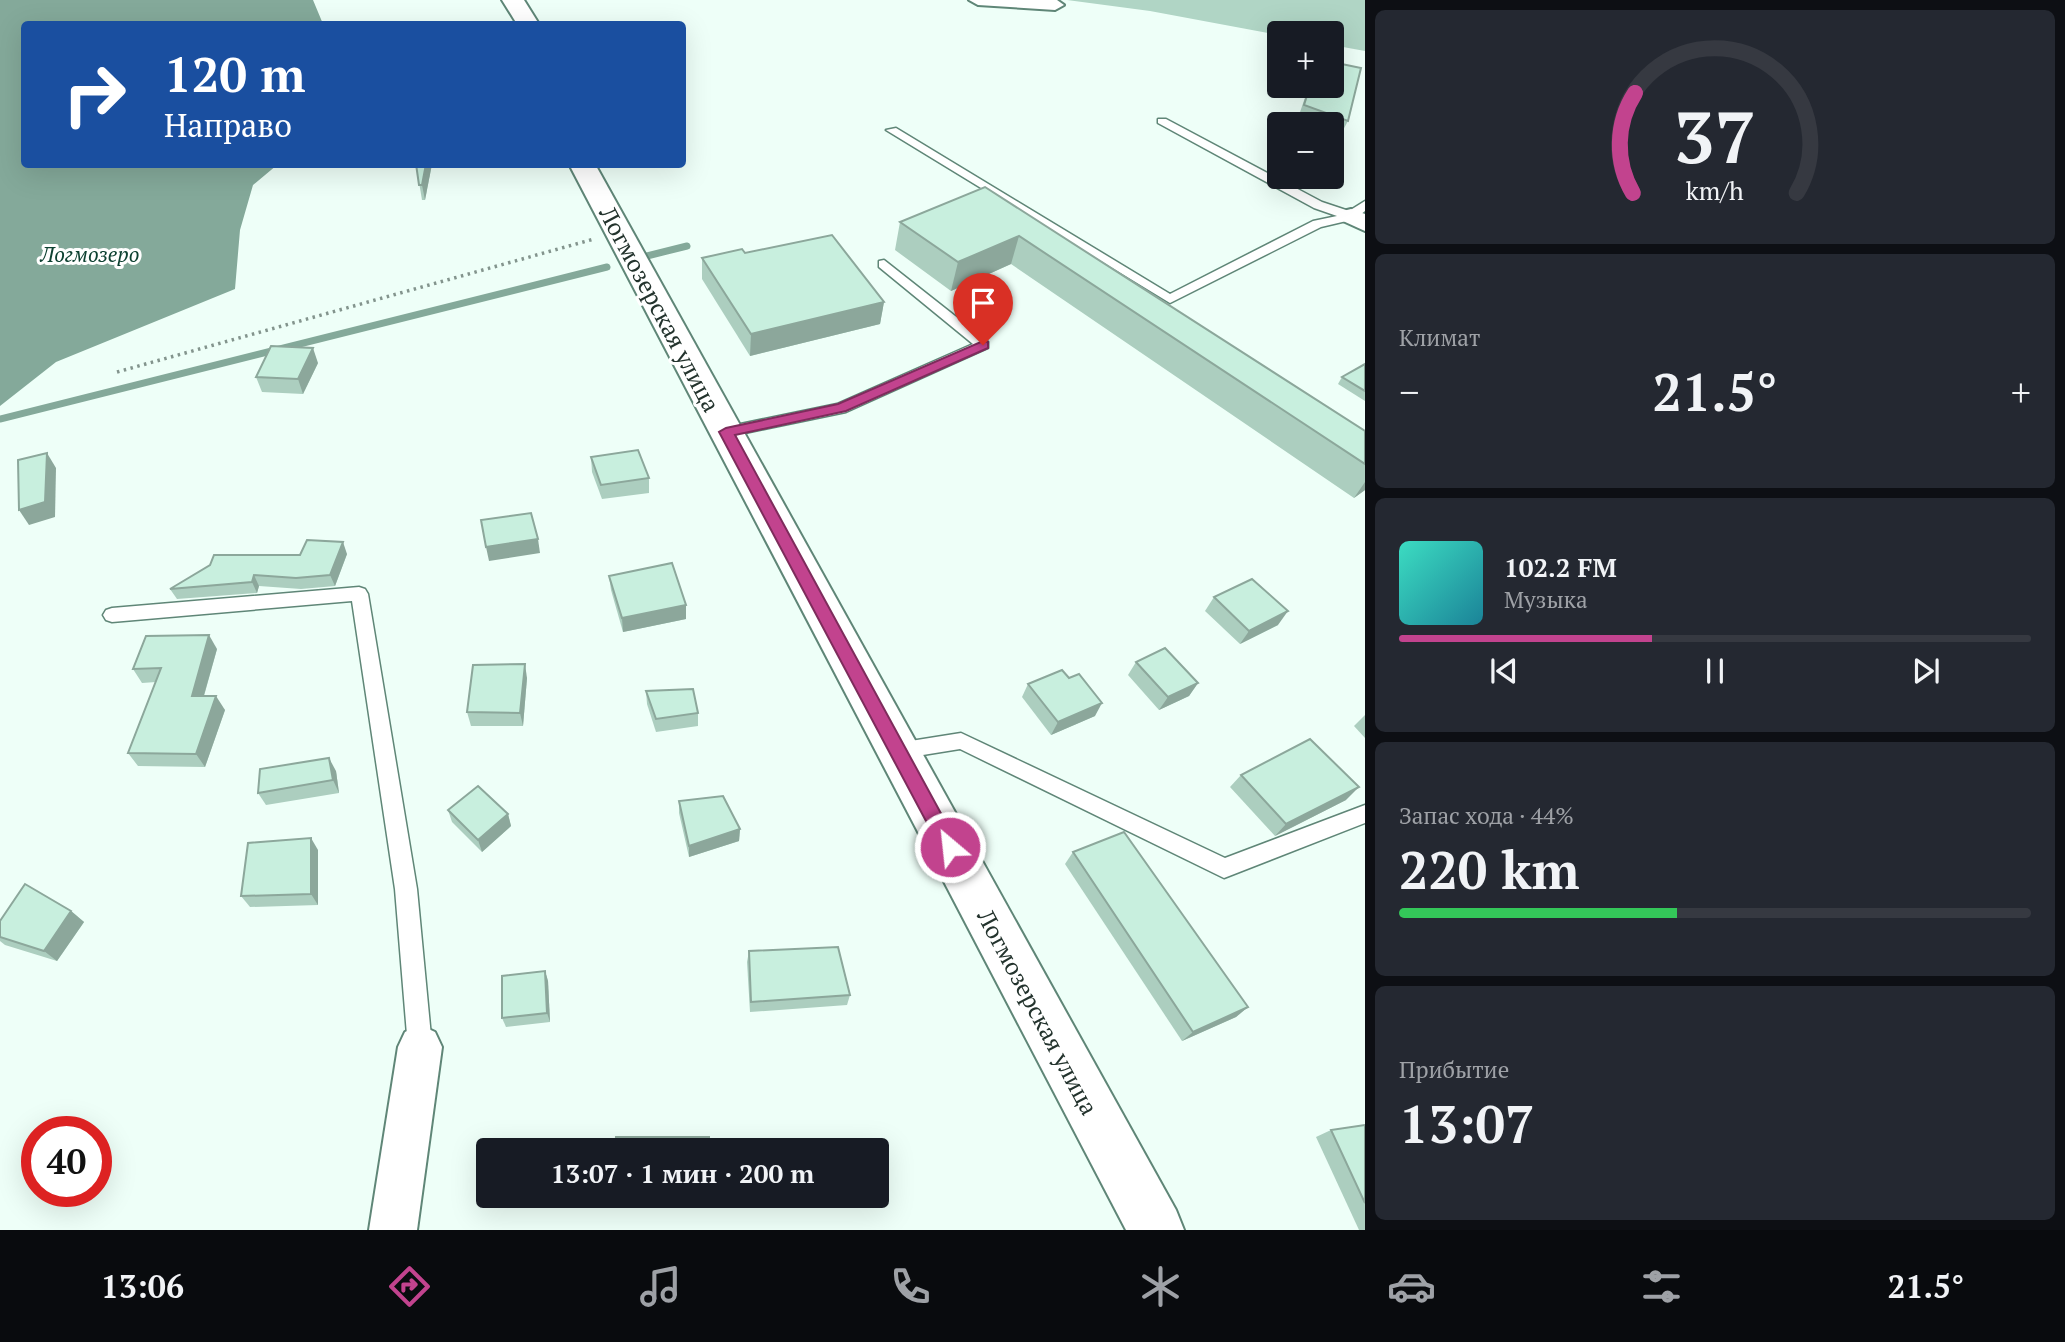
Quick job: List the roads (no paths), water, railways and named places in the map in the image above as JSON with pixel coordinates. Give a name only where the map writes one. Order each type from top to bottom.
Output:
[{"type":"street","points":[[513,0],[526,21]]},
{"type":"street","points":[[978,0],[1055,5]]},
{"type":"street","name":"Логмозерская улица","points":[[584,168],[1156,1230]]},
{"type":"street","points":[[393,1230],[420,1047]]},
{"type":"lane","points":[[1162,121],[1318,205],[1360,215]]},
{"type":"lane","points":[[892,130],[1170,299],[1317,224],[1360,215]]},
{"type":"lane","points":[[726,432],[841,408],[983,345],[884,264]]},
{"type":"lane","points":[[112,615],[359,594],[406,889],[420,1047]]},
{"type":"lane","points":[[898,751],[961,741],[1224,868],[1365,814]]},
{"type":"water","name":"Логмозеро","points":[[0,0],[313,0],[322,21],[21,21],[21,168],[273,168],[253,185],[240,230],[235,289],[56,362],[0,406]]},
{"type":"waterway","points":[[639,258],[687,246]]},
{"type":"waterway","points":[[0,419],[607,267]]}]
